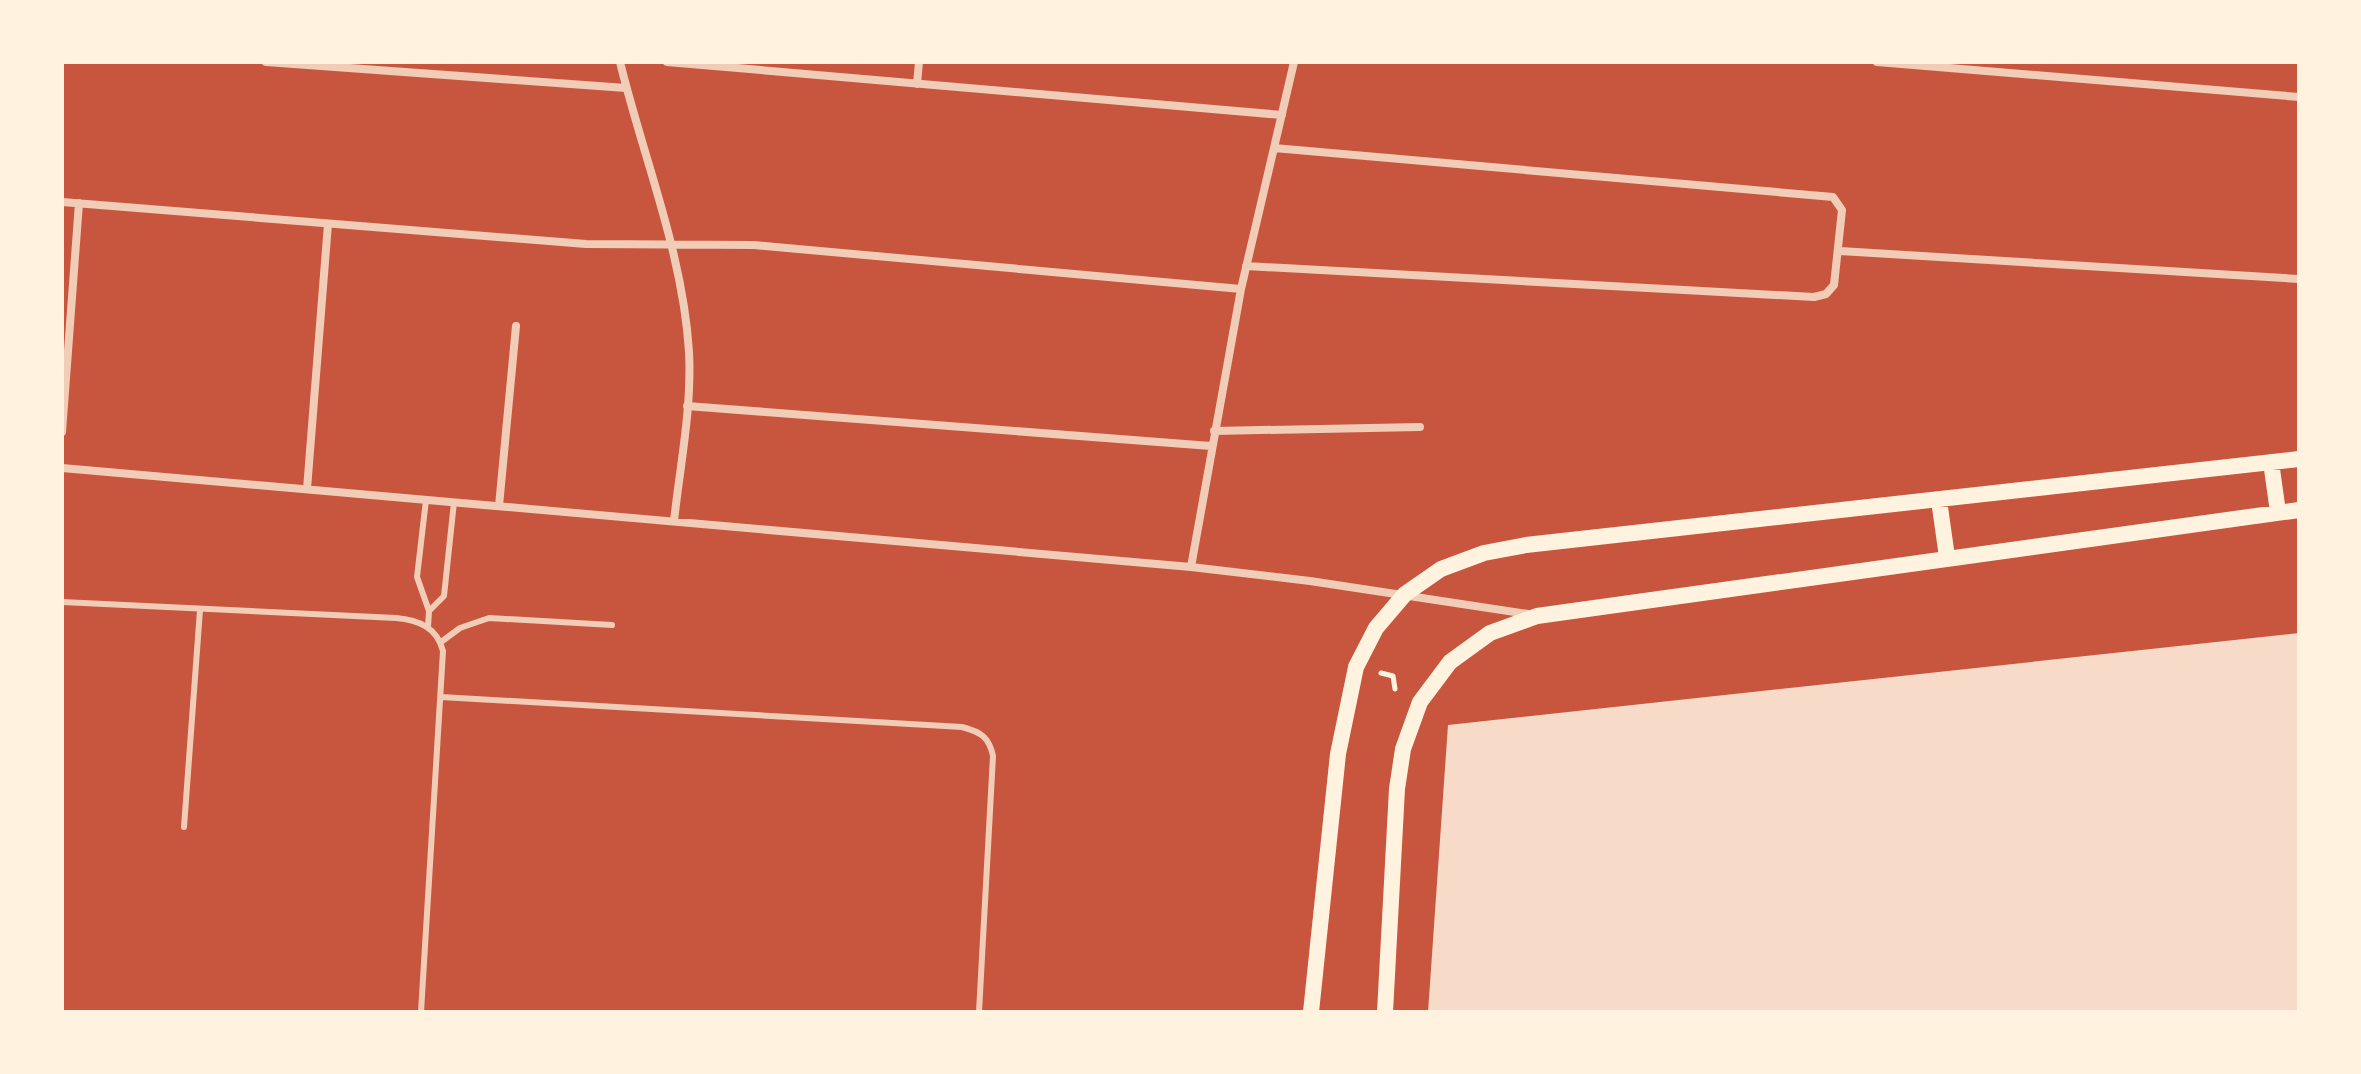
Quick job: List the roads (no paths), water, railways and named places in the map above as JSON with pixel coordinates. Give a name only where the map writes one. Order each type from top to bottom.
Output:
[{"type":"main road","points":[[1311,1012],[1346,710],[1356,667],[1376,628],[1405,594],[1441,569],[1484,553],[1526,545],[2299,459]]},
{"type":"main road","points":[[2271,462],[2278,512]]},
{"type":"main road","points":[[1939,500],[1947,557]]},
{"type":"main road","points":[[1385,1012],[1397,789],[1403,749],[1420,702],[1450,662],[1490,633],[1537,616],[2299,510]]},
{"type":"street","points":[[266,62],[626,88]]},
{"type":"street","points":[[620,62],[683,301],[689,354],[687,406],[674,521]]},
{"type":"street","points":[[667,62],[746,65],[917,84],[1282,115]]},
{"type":"street","points":[[917,84],[919,62]]},
{"type":"street","points":[[1191,567],[1241,289],[1294,62]]},
{"type":"street","points":[[1877,62],[2299,97]]},
{"type":"street","points":[[1246,266],[1814,297],[1826,294],[1834,285],[1842,210],[1833,197],[1274,148]]},
{"type":"street","points":[[62,202],[586,244],[754,245],[1241,289]]},
{"type":"street","points":[[62,432],[79,203]]},
{"type":"street","points":[[307,489],[328,224]]},
{"type":"street","points":[[1840,251],[2299,279]]},
{"type":"street","points":[[499,506],[516,326]]},
{"type":"street","points":[[687,406],[1211,446]]},
{"type":"street","points":[[1214,431],[1420,427]]},
{"type":"street","points":[[62,468],[1191,567],[1405,594],[1537,616]]},
{"type":"lane","points":[[426,500],[417,577],[429,611],[428,627]]},
{"type":"lane","points":[[429,611],[444,596],[454,502]]},
{"type":"lane","points":[[62,602],[396,618],[420,622],[428,627],[441,642],[441,697],[421,1012]]},
{"type":"lane","points":[[184,827],[200,610]]},
{"type":"lane","points":[[441,642],[460,628],[489,618],[612,625]]},
{"type":"lane","points":[[441,697],[962,727],[980,732],[990,742],[993,756],[979,1012]]}]
